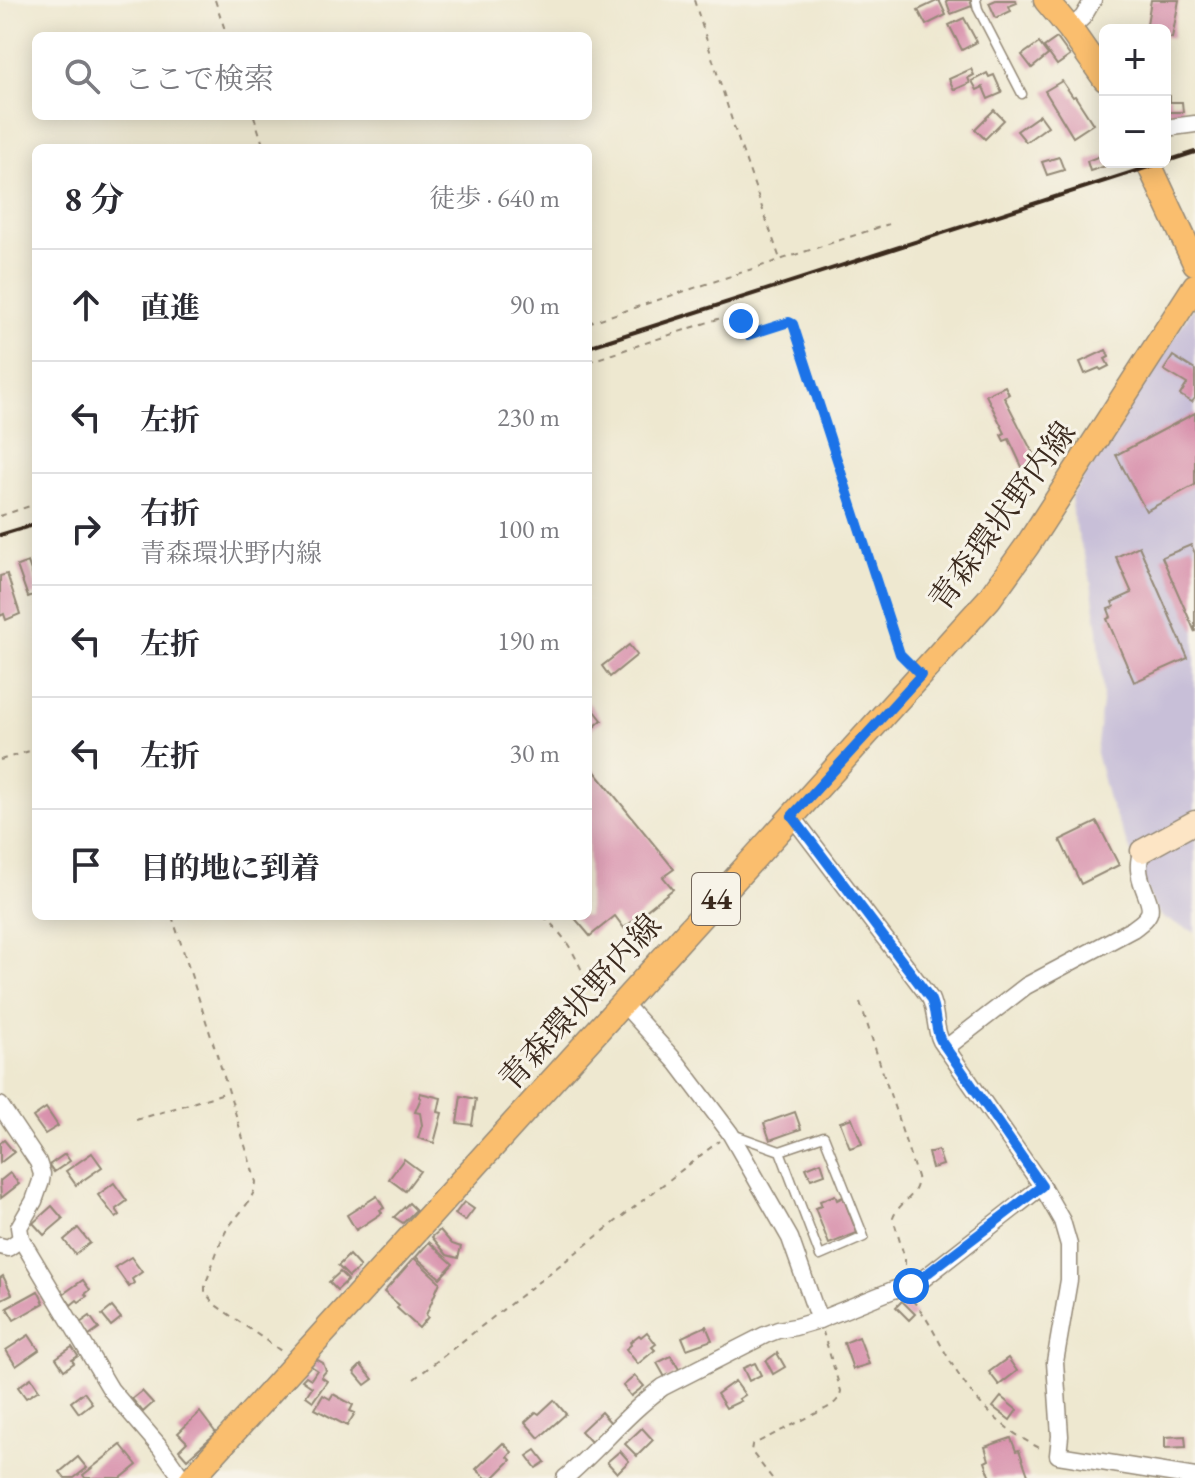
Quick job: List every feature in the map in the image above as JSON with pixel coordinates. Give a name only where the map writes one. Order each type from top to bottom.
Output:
[{"type":"main road","points":[[1046,0],[1099,70]]},
{"type":"main road","points":[[1151,168],[1195,263]]},
{"type":"main road","name":"青森環状野内線","points":[[192,1478],[989,599],[1027,546],[1195,286]]},
{"type":"street","points":[[1070,29],[1083,17],[1093,0]]},
{"type":"street","points":[[1171,127],[1195,124]]},
{"type":"street","points":[[792,816],[930,998],[938,1036],[1042,1186],[1062,1221],[1069,1245],[1069,1280],[1055,1362],[1060,1436],[1058,1455],[1195,1477]]},
{"type":"street","points":[[946,1048],[1026,986],[1133,929],[1148,916],[1151,910],[1138,875],[1142,851],[1195,822]]},
{"type":"street","points":[[618,1008],[678,1064],[730,1133],[790,1238],[819,1320]]},
{"type":"street","points":[[0,1105],[38,1162],[42,1174],[34,1201],[19,1227],[21,1239],[111,1390],[182,1478]]},
{"type":"street","points":[[565,1478],[663,1387],[765,1335],[819,1320],[918,1283],[1042,1186]]},
{"type":"street","points":[[0,1246],[8,1248],[21,1239]]},
{"type":"lane","points":[[976,0],[1022,94]]},
{"type":"lane","points":[[730,1133],[780,1151],[824,1136],[864,1237],[820,1256],[780,1151]]},
{"type":"path","points":[[215,0],[226,32]]},
{"type":"path","points":[[694,0],[780,260]]},
{"type":"path","points":[[255,120],[263,144]]},
{"type":"path","points":[[592,322],[889,224]]},
{"type":"path","points":[[592,361],[724,317],[736,317],[748,335],[789,322],[793,324],[900,654],[921,675]]},
{"type":"path","points":[[0,516],[32,505]]},
{"type":"path","points":[[0,760],[32,750]]},
{"type":"path","points":[[173,920],[255,1176],[256,1189],[226,1233],[205,1292],[214,1304],[297,1363]]},
{"type":"path","points":[[547,920],[566,941],[593,993],[618,1008]]},
{"type":"path","points":[[860,1002],[917,1177],[915,1191],[895,1211],[893,1218],[905,1259],[905,1273],[899,1289],[924,1315],[961,1380],[983,1408],[1021,1438],[1058,1455]]},
{"type":"path","points":[[136,1120],[229,1092]]},
{"type":"path","points":[[414,1379],[730,1133]]},
{"type":"path","points":[[772,1478],[751,1451],[752,1445],[825,1409],[840,1398],[841,1391],[819,1320]]},
{"type":"shaded area","points":[[1195,305],[1195,932],[1163,918],[1155,908],[1108,799],[1096,753],[1103,694],[1098,630],[1090,576],[1074,521],[1071,497]]},
{"type":"building","points":[[939,0],[946,15],[926,25],[918,10]]},
{"type":"building","points":[[946,0],[970,0],[972,6],[951,14]]},
{"type":"building","points":[[1016,0],[1017,3],[1009,6],[1011,11],[996,18],[989,3]]},
{"type":"building","points":[[1151,0],[1179,0],[1172,38],[1171,24],[1147,24]]},
{"type":"building","points":[[964,18],[977,42],[962,50],[949,25]]},
{"type":"building","points":[[1057,38],[1070,56],[1057,65],[1044,47]]},
{"type":"building","points":[[1039,43],[1048,55],[1032,68],[1022,55]]},
{"type":"building","points":[[971,69],[974,75],[968,78],[970,83],[954,90],[949,79]]},
{"type":"building","points":[[987,73],[989,77],[994,75],[1002,93],[988,99],[983,87],[977,90],[972,81]]},
{"type":"building","points":[[1062,81],[1093,124],[1073,137],[1045,91]]},
{"type":"building","points":[[1171,102],[1182,102],[1183,112],[1171,112]]},
{"type":"building","points":[[994,110],[1004,120],[985,139],[975,129]]},
{"type":"building","points":[[1040,115],[1048,126],[1026,142],[1017,131]]},
{"type":"building","points":[[1099,156],[1099,168],[1090,171],[1087,161]]},
{"type":"building","points":[[1059,157],[1064,170],[1047,175],[1042,162]]},
{"type":"building","points":[[1106,350],[1109,357],[1105,359],[1109,366],[1085,374],[1080,362]]},
{"type":"building","points":[[1173,356],[1195,370],[1195,398],[1192,402],[1180,395],[1187,384],[1164,370]]},
{"type":"building","points":[[1005,386],[1009,394],[1004,397],[1037,461],[1023,469],[1009,439],[1004,441],[1001,435],[1005,433],[986,395]]},
{"type":"building","points":[[1195,413],[1195,485],[1146,511],[1116,455]]},
{"type":"building","points":[[1191,545],[1195,553],[1195,632],[1162,557]]},
{"type":"building","points":[[1139,546],[1188,658],[1134,682],[1107,619],[1111,617],[1108,609],[1114,607],[1112,602],[1132,593],[1116,557]]},
{"type":"building","points":[[28,562],[32,574],[32,596],[28,597],[17,566]]},
{"type":"building","points":[[7,574],[20,614],[6,620],[4,614],[0,616],[0,576]]},
{"type":"building","points":[[629,645],[637,655],[610,677],[602,666]]},
{"type":"building","points":[[592,707],[602,720],[592,729]]},
{"type":"building","points":[[592,768],[674,869],[663,877],[673,889],[624,928],[615,916],[590,936],[576,920],[592,920]]},
{"type":"building","points":[[1097,822],[1119,865],[1081,884],[1060,840]]},
{"type":"building","points":[[420,1093],[441,1098],[438,1112],[442,1113],[434,1143],[418,1138],[422,1125],[420,1113],[415,1112]]},
{"type":"building","points":[[461,1096],[476,1099],[472,1125],[457,1123]]},
{"type":"building","points":[[46,1108],[58,1126],[45,1134],[33,1117]]},
{"type":"building","points":[[795,1112],[801,1129],[770,1140],[764,1123]]},
{"type":"building","points":[[852,1118],[862,1144],[850,1148],[840,1122]]},
{"type":"building","points":[[4,1140],[14,1152],[0,1163],[0,1143]]},
{"type":"building","points":[[938,1150],[943,1165],[932,1168],[928,1153]]},
{"type":"building","points":[[92,1153],[102,1167],[76,1185],[66,1171]]},
{"type":"building","points":[[65,1154],[70,1161],[54,1172],[49,1165]]},
{"type":"building","points":[[404,1159],[420,1171],[405,1191],[389,1179]]},
{"type":"building","points":[[821,1162],[825,1174],[811,1179],[806,1168]]},
{"type":"building","points":[[10,1173],[19,1184],[1,1198],[0,1181]]},
{"type":"building","points":[[114,1183],[127,1201],[116,1209],[120,1215],[116,1218],[98,1195]]},
{"type":"building","points":[[835,1195],[837,1200],[843,1197],[857,1233],[829,1244],[815,1208],[822,1206],[820,1201]]},
{"type":"building","points":[[377,1196],[384,1208],[380,1210],[382,1213],[356,1230],[347,1215]]},
{"type":"building","points":[[464,1202],[474,1209],[465,1221],[455,1214]]},
{"type":"building","points":[[409,1203],[416,1210],[403,1223],[394,1217]]},
{"type":"building","points":[[52,1206],[63,1219],[44,1235],[33,1223]]},
{"type":"building","points":[[78,1228],[90,1243],[75,1254],[64,1240]]},
{"type":"building","points":[[440,1230],[452,1244],[461,1247],[458,1258],[447,1255],[432,1237]]},
{"type":"building","points":[[429,1242],[453,1264],[440,1278],[416,1257]]},
{"type":"building","points":[[349,1255],[360,1267],[349,1277],[338,1266]]},
{"type":"building","points":[[131,1257],[142,1272],[132,1279],[134,1283],[129,1287],[115,1267]]},
{"type":"building","points":[[414,1258],[440,1282],[426,1315],[428,1317],[419,1328],[384,1292]]},
{"type":"building","points":[[340,1272],[348,1280],[337,1290],[329,1282]]},
{"type":"building","points":[[3,1276],[12,1294],[0,1300],[0,1278]]},
{"type":"building","points":[[83,1280],[90,1290],[85,1294],[87,1296],[71,1305],[63,1294]]},
{"type":"building","points":[[38,1291],[44,1303],[14,1320],[7,1308]]},
{"type":"building","points":[[902,1301],[915,1314],[909,1320],[896,1307]]},
{"type":"building","points":[[112,1307],[121,1318],[111,1326],[102,1315]]},
{"type":"building","points":[[90,1316],[99,1329],[89,1336],[80,1323]]},
{"type":"building","points":[[706,1326],[712,1340],[687,1349],[682,1337]]},
{"type":"building","points":[[647,1332],[656,1344],[652,1347],[655,1350],[638,1364],[626,1349],[630,1342]]},
{"type":"building","points":[[29,1335],[39,1350],[16,1366],[6,1350]]},
{"type":"building","points":[[859,1337],[869,1364],[853,1369],[844,1343]]},
{"type":"building","points":[[72,1347],[78,1356],[64,1370],[56,1358]]},
{"type":"building","points":[[777,1353],[785,1367],[773,1374],[766,1361]]},
{"type":"building","points":[[671,1356],[680,1371],[666,1379],[657,1363]]},
{"type":"building","points":[[1008,1358],[1017,1371],[999,1385],[989,1372]]},
{"type":"building","points":[[316,1359],[323,1363],[326,1371],[321,1377],[327,1381],[313,1401],[306,1396],[312,1387],[302,1380],[306,1376],[311,1379],[317,1370],[311,1366]]},
{"type":"building","points":[[755,1363],[761,1375],[749,1381],[743,1368]]},
{"type":"building","points":[[361,1365],[373,1379],[365,1385],[354,1372]]},
{"type":"building","points":[[635,1376],[644,1386],[631,1396],[623,1386]]},
{"type":"building","points":[[31,1378],[39,1390],[26,1398],[18,1387]]},
{"type":"building","points":[[735,1381],[745,1395],[739,1399],[741,1401],[726,1408],[717,1394]]},
{"type":"building","points":[[142,1391],[153,1403],[143,1412],[132,1399]]},
{"type":"building","points":[[84,1392],[92,1403],[79,1413],[71,1402]]},
{"type":"building","points":[[333,1394],[353,1405],[350,1411],[355,1413],[347,1426],[315,1409],[323,1395],[330,1399]]},
{"type":"building","points":[[1001,1397],[1017,1410],[1010,1420],[993,1407]]},
{"type":"building","points":[[554,1400],[566,1414],[539,1438],[525,1422]]},
{"type":"building","points":[[200,1412],[216,1433],[187,1459],[179,1450],[187,1442],[178,1433]]},
{"type":"building","points":[[601,1412],[612,1424],[592,1443],[581,1431]]},
{"type":"building","points":[[642,1428],[653,1440],[637,1456],[625,1444]]},
{"type":"building","points":[[1185,1436],[1186,1447],[1165,1448],[1165,1437]]},
{"type":"building","points":[[1011,1438],[1029,1478],[991,1478],[985,1462],[989,1460],[985,1447]]},
{"type":"building","points":[[503,1443],[512,1452],[508,1457],[511,1460],[493,1478],[486,1478],[476,1469]]},
{"type":"building","points":[[121,1445],[137,1465],[121,1478],[85,1478],[83,1475]]},
{"type":"building","points":[[536,1450],[545,1462],[536,1468],[527,1456]]},
{"type":"building","points":[[620,1451],[629,1461],[617,1473],[607,1462]]},
{"type":"building","points":[[78,1457],[87,1468],[74,1478],[65,1478],[60,1472]]},
{"type":"railway","points":[[592,346],[1195,152]]},
{"type":"railway","points":[[0,535],[32,525]]},
{"type":"route","points":[[741,321],[748,335],[789,322],[793,324],[900,654],[921,675],[792,816],[930,998],[938,1036],[1042,1186],[911,1286]]}]
